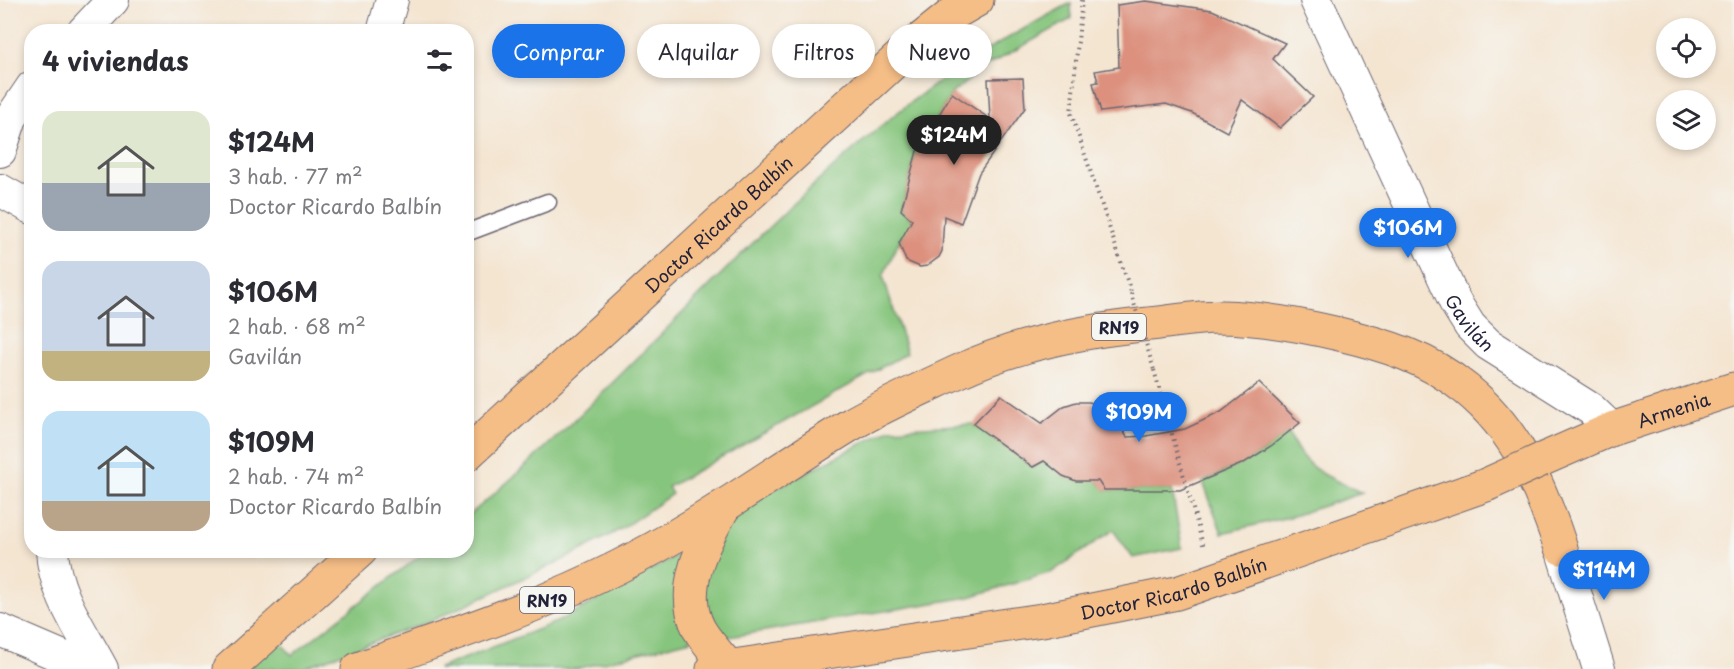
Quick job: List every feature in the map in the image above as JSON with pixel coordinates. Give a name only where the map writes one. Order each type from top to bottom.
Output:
[{"type":"main road","name":"Doctor Ricardo Balbín","points":[[474,448],[904,52],[951,15],[977,0]]},
{"type":"main road","name":"RN19","points":[[358,669],[552,598],[621,566],[725,505],[853,423],[987,360],[1029,345],[1071,335],[1119,327],[1219,317],[1268,320],[1312,328],[1411,354],[1468,390],[1529,452]]},
{"type":"main road","name":"Armenia","points":[[1612,429],[1734,389]]},
{"type":"main road","name":"Doctor Ricardo Balbín","points":[[720,667],[1042,620],[1177,593],[1486,485],[1529,452],[1612,429]]},
{"type":"main road","points":[[1529,452],[1561,548]]},
{"type":"main road","points":[[720,667],[698,627],[693,610],[693,588],[699,555],[725,505]]},
{"type":"main road","points":[[229,669],[352,558]]},
{"type":"street","points":[[90,24],[113,0]]},
{"type":"street","points":[[385,24],[392,0]]},
{"type":"street","name":"Gavilán","points":[[1316,0],[1455,302],[1470,326],[1488,344],[1592,409],[1612,429]]},
{"type":"street","points":[[0,152],[10,118],[24,98]]},
{"type":"street","points":[[0,190],[24,204]]},
{"type":"street","points":[[1561,548],[1599,669]]},
{"type":"street","points":[[52,558],[53,572],[61,593],[102,669]]},
{"type":"street","points":[[0,630],[92,669]]},
{"type":"lane","points":[[474,230],[548,202]]},
{"type":"path","points":[[1082,0],[1071,113],[1131,293],[1205,552]]},
{"type":"green space","points":[[1071,3],[1071,19],[992,63],[992,48]]},
{"type":"green space","points":[[944,78],[971,78],[952,93],[917,151],[901,210],[916,224],[901,237],[883,276],[907,353],[668,487],[672,494],[621,529],[569,557],[433,620],[300,669],[241,669],[277,639],[292,655],[417,558],[474,558],[474,511],[575,419],[730,265],[836,164]]},
{"type":"green space","points":[[973,424],[1033,467],[1047,459],[1096,479],[1105,490],[1172,490],[1182,548],[1133,558],[1113,530],[1052,572],[969,597],[723,638],[708,622],[701,572],[728,513],[890,429]]},
{"type":"green space","points":[[1289,432],[1295,445],[1309,464],[1328,477],[1362,493],[1293,516],[1222,533],[1203,482],[1258,455]]},
{"type":"green space","points":[[681,553],[679,598],[691,640],[576,669],[437,669],[559,621]]},
{"type":"building","points":[[1146,1],[1212,10],[1285,43],[1273,59],[1313,97],[1280,128],[1242,100],[1227,132],[1192,113],[1166,104],[1101,112],[1093,83],[1098,82],[1095,71],[1119,67],[1117,5]]},
{"type":"building","points":[[1023,78],[1025,108],[979,173],[961,223],[944,216],[942,251],[939,257],[927,266],[920,267],[906,261],[899,243],[912,220],[901,210],[917,151],[952,93],[990,119],[988,79]]},
{"type":"building","points":[[1259,383],[1300,423],[1271,446],[1244,463],[1180,490],[1104,490],[1098,481],[1076,481],[1063,476],[1044,461],[1033,467],[973,424],[1001,395],[1042,423],[1064,406],[1076,402],[1089,402],[1102,406],[1112,414],[1127,437],[1146,436],[1185,429],[1221,412]]}]
